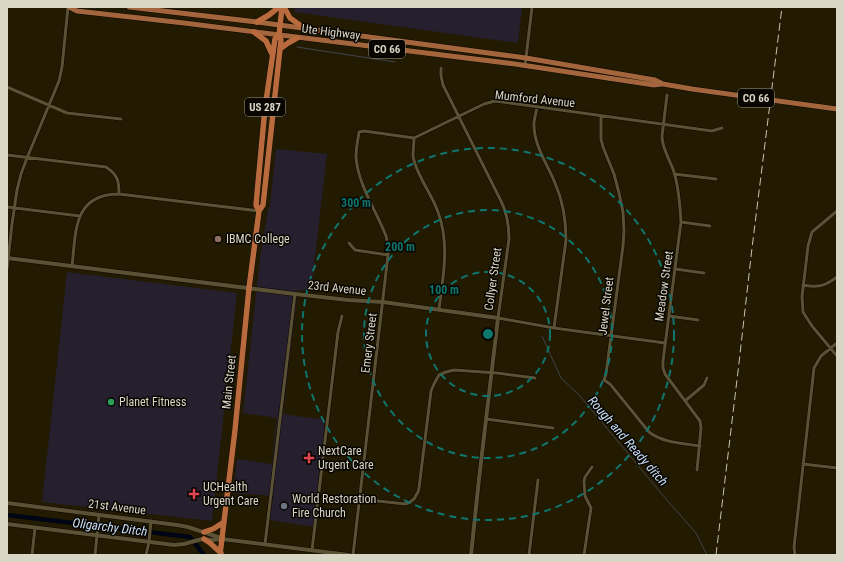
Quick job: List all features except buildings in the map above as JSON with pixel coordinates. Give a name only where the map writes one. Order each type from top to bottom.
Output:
[{"type":"highway","points":[[257,22],[279,7]]},
{"type":"highway","points":[[283,7],[290,18],[304,28]]},
{"type":"highway","name":"Main Street","points":[[220,554],[235,430],[249,288],[259,211],[263,205],[281,40],[279,35],[283,7]]},
{"type":"highway","points":[[254,32],[266,41],[272,54]]},
{"type":"highway","name":"Main Street","points":[[259,211],[256,204],[265,108],[274,39],[279,35]]},
{"type":"highway","points":[[280,49],[297,38]]},
{"type":"highway","points":[[204,532],[213,529],[224,522]]},
{"type":"highway","points":[[204,539],[220,554]]},
{"type":"main road","name":"Ute Highway","points":[[69,7],[77,11],[525,66],[654,85],[663,84],[837,109]]},
{"type":"main road","name":"Ute Highway","points":[[129,7],[304,28],[526,58],[655,80],[663,84]]},
{"type":"street","points":[[7,269],[14,208],[20,179],[27,158],[58,84],[62,67],[69,7]]},
{"type":"street","points":[[525,66],[532,7]]},
{"type":"street","name":"Collyer Street","points":[[441,68],[443,85],[501,201],[507,215],[509,230],[479,479],[472,555]]},
{"type":"street","points":[[7,87],[67,113],[121,119]]},
{"type":"street","name":"Meadow Street","points":[[667,95],[662,143],[670,162],[678,190],[681,222],[663,368],[665,374],[700,421],[700,446],[696,470]]},
{"type":"street","name":"Mumford Avenue","points":[[414,138],[484,104],[495,101],[712,131],[722,128]]},
{"type":"street","points":[[537,107],[534,124],[536,141],[539,151],[558,191],[566,227],[566,240],[554,328]]},
{"type":"street","name":"Jewel Street","points":[[601,116],[601,139],[614,174],[619,193],[623,225],[623,246],[612,336],[604,380],[610,384],[649,432],[655,437],[663,440],[700,446]]},
{"type":"street","name":"Emery Street","points":[[353,555],[388,255],[386,236],[360,178],[357,166],[356,156],[359,132],[364,131],[414,138]]},
{"type":"street","points":[[414,138],[413,152],[416,166],[438,212],[443,231],[445,261],[439,310]]},
{"type":"street","points":[[7,155],[106,167],[117,176],[119,194]]},
{"type":"street","points":[[674,174],[716,179]]},
{"type":"street","points":[[72,267],[76,225],[88,204],[95,198],[109,194],[119,194],[259,211]]},
{"type":"street","points":[[7,207],[80,216]]},
{"type":"street","points":[[837,210],[812,232],[808,246],[802,297],[803,312],[812,326],[837,356]]},
{"type":"street","points":[[681,222],[710,226]]},
{"type":"street","points":[[349,243],[354,250],[388,255]]},
{"type":"street","name":"23rd Avenue","points":[[8,258],[295,294],[383,302],[665,343]]},
{"type":"street","points":[[675,269],[704,273]]},
{"type":"street","points":[[803,285],[813,287],[824,285],[837,277]]},
{"type":"street","points":[[265,544],[295,294]]},
{"type":"street","points":[[312,550],[338,332],[342,316]]},
{"type":"street","points":[[669,316],[698,320]]},
{"type":"street","points":[[575,336],[576,331]]},
{"type":"street","points":[[795,555],[794,547],[814,368],[821,356],[837,343]]},
{"type":"street","points":[[360,499],[405,504],[410,502],[418,492],[431,391],[439,375],[454,370],[535,378]]},
{"type":"street","points":[[685,401],[704,385],[707,378]]},
{"type":"street","points":[[486,419],[553,428]]},
{"type":"street","points":[[803,464],[837,468]]},
{"type":"street","points":[[584,555],[591,508],[585,496],[584,481],[592,467]]},
{"type":"street","points":[[529,555],[538,480]]},
{"type":"street","name":"21st Avenue","points":[[7,503],[177,524],[222,539]]},
{"type":"street","points":[[95,555],[99,515]]},
{"type":"street","points":[[146,555],[151,521]]},
{"type":"street","name":"21st Avenue","points":[[7,524],[174,545],[204,539],[222,539],[349,555]]},
{"type":"street","points":[[32,555],[35,528]]},
{"type":"shaded area","points":[[295,7],[522,7],[518,43],[294,12]]},
{"type":"shaded area","points":[[276,149],[327,154],[311,291],[298,290],[283,414],[325,420],[314,527],[270,520],[273,496],[233,493],[237,459],[272,464],[277,418],[243,413],[260,258],[268,209],[270,206]]},
{"type":"shaded area","points":[[67,272],[237,293],[212,521],[42,502]]},
{"type":"waterway","name":"Rough and Ready ditch","points":[[297,47],[395,62]]},
{"type":"waterway","name":"Rough and Ready ditch","points":[[542,336],[561,378],[580,396],[696,533],[707,555]]},
{"type":"waterway","name":"Oligarchy Ditch","points":[[7,515],[190,537],[204,555]]},
{"type":"railway","points":[[716,555],[782,7]]},
{"type":"place","name":"IBMC College","points":[[218,239]]},
{"type":"place","name":"Planet Fitness","points":[[111,402]]},
{"type":"place","name":"NextCare Urgent Care","points":[[309,458]]},
{"type":"place","name":"UCHealth Urgent Care","points":[[194,494]]},
{"type":"place","name":"World Restoration Fire Church","points":[[284,506]]}]
